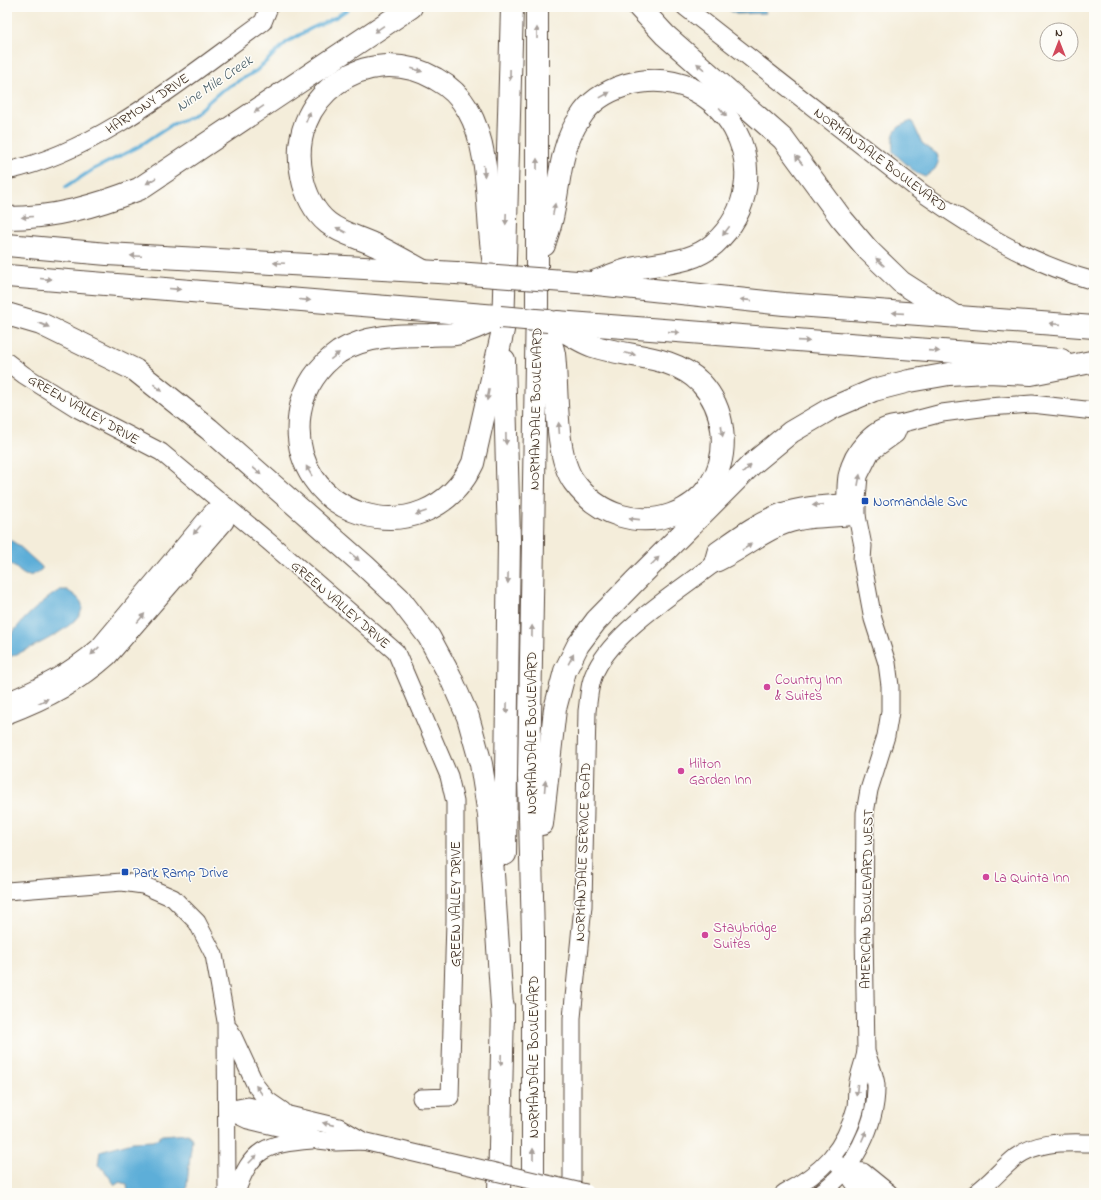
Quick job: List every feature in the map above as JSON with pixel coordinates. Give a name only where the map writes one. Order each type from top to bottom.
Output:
[{"type":"highway","points":[[7,218],[53,214],[88,208],[139,189],[411,7]]},
{"type":"highway","points":[[512,7],[502,318],[478,449],[466,478],[456,490],[433,508],[420,514],[404,518],[369,516],[355,511],[330,497],[320,487],[303,460],[299,442],[298,423],[301,406],[306,391],[315,375],[339,352],[357,343],[379,338],[407,335],[455,334],[502,318],[542,313],[593,336],[673,365],[688,373],[700,383],[710,396],[717,408],[721,423],[723,453],[717,472],[709,485],[698,498],[686,508],[659,519],[626,518],[598,506],[584,496],[572,480],[559,438],[553,352],[542,313]]},
{"type":"highway","name":"NORMANDALE BOULEVARD","points":[[533,1193],[533,936],[529,777],[542,313],[536,273],[536,7]]},
{"type":"highway","points":[[639,7],[665,35],[783,139],[841,218],[869,251],[901,282],[956,318]]},
{"type":"highway","points":[[425,272],[328,223],[314,206],[304,186],[300,166],[299,143],[311,109],[334,85],[347,76],[367,68],[398,66],[428,74],[455,92],[468,109],[477,129],[483,159],[491,251],[502,318]]},
{"type":"highway","points":[[536,273],[553,214],[564,151],[574,128],[590,105],[601,96],[618,88],[637,82],[654,80],[673,82],[690,88],[705,96],[718,105],[729,119],[738,134],[744,151],[746,183],[743,200],[734,220],[713,244],[700,254],[680,262],[632,269],[591,283]]},
{"type":"highway","points":[[7,245],[108,254],[456,273],[591,283],[784,304],[956,318],[1094,327]]},
{"type":"highway","points":[[7,276],[455,312],[502,318]]},
{"type":"highway","points":[[7,314],[41,324],[136,370],[209,429],[365,566],[399,598],[429,637],[450,676],[468,717],[481,764],[489,815],[503,1022]]},
{"type":"highway","name":"NORMANDALE BOULEVARD","points":[[500,1193],[509,539],[502,318]]},
{"type":"highway","points":[[593,336],[1092,362]]},
{"type":"highway","points":[[533,936],[546,773],[555,709],[565,671],[578,645],[587,633],[635,581],[751,465],[791,432],[832,408],[874,390],[909,381],[949,374],[1031,374],[1092,362]]},
{"type":"street","name":"HARMONY DRIVE","points":[[7,171],[56,155],[98,136],[138,111],[263,22],[269,7]]},
{"type":"street","name":"NORMANDALE BOULEVARD","points":[[685,7],[921,192],[962,220],[1002,245],[1034,260],[1071,275],[1094,281]]},
{"type":"street","name":"GREEN VALLEY DRIVE","points":[[7,362],[24,375],[78,409],[161,452],[396,652],[449,776],[455,810],[455,921],[452,1078],[450,1097],[421,1098]]},
{"type":"street","name":"AMERICAN BOULEVARD WEST","points":[[784,1193],[802,1184],[832,1159],[850,1126],[856,1104],[858,1082],[866,1052],[864,932],[865,813],[869,790],[886,736],[890,712],[890,686],[887,663],[873,619],[862,560],[863,546],[851,510],[859,476],[871,452],[896,434],[900,424],[942,413],[1017,405],[1032,404],[1094,411]]},
{"type":"street","points":[[7,701],[55,680],[81,663],[98,648],[213,512],[227,507],[225,522],[108,657],[89,674],[63,691],[7,716]]},
{"type":"street","name":"NORMANDALE SERVICE ROAD","points":[[572,1193],[572,1018],[583,906],[585,771],[590,691],[595,671],[617,640],[712,565],[729,559],[769,533],[786,525],[851,510]]},
{"type":"street","points":[[7,892],[122,882],[143,885],[173,898],[197,922],[206,938],[217,970],[226,1021],[227,1193]]},
{"type":"street","points":[[226,1021],[256,1086],[267,1100],[289,1115]]},
{"type":"street","name":"AMERICAN BOULEVARD WEST","points":[[820,1193],[845,1170],[858,1150],[868,1128],[874,1105],[876,1084],[866,1052]]},
{"type":"street","points":[[227,1110],[248,1106],[289,1115],[339,1127],[363,1141]]},
{"type":"street","points":[[227,1110],[248,1120],[303,1133],[318,1140]]},
{"type":"street","points":[[236,1193],[248,1164],[263,1150],[284,1143],[318,1140],[336,1142],[363,1141],[586,1193]]},
{"type":"street","points":[[976,1193],[1016,1157],[1028,1150],[1043,1145],[1057,1143],[1094,1143]]},
{"type":"street","points":[[832,1159],[845,1170],[855,1184],[866,1193]]},
{"type":"street","points":[[845,1170],[863,1172],[889,1193]]},
{"type":"water","points":[[724,7],[764,7],[766,13],[736,14]]},
{"type":"water","points":[[912,121],[922,143],[937,154],[939,161],[935,169],[925,177],[916,173],[893,152],[893,140],[897,128]]},
{"type":"water","points":[[7,538],[18,545],[42,567],[42,569],[31,575],[27,575],[23,574],[7,562]]},
{"type":"water","points":[[60,590],[67,590],[81,602],[82,610],[76,619],[54,636],[7,658],[7,642],[16,628],[38,606]]},
{"type":"water","points":[[188,1133],[192,1139],[186,1193],[128,1193],[127,1184],[120,1182],[115,1185],[104,1170],[98,1165],[100,1151],[132,1142],[153,1141],[163,1135]]},
{"type":"waterway","name":"Nine Mile Creek","points":[[66,187],[92,170],[138,147],[173,124],[192,116],[221,91],[256,71],[287,42],[336,17],[351,7]]},
{"type":"place","name":"Normandale Svc","points":[[865,501]]},
{"type":"place","name":"Country Inn & Suites","points":[[767,687]]},
{"type":"place","name":"Hilton Garden Inn","points":[[681,771]]},
{"type":"place","name":"Park Ramp Drive","points":[[125,872]]},
{"type":"place","name":"La Quinta Inn","points":[[986,877]]},
{"type":"place","name":"Staybridge Suites","points":[[705,935]]}]
